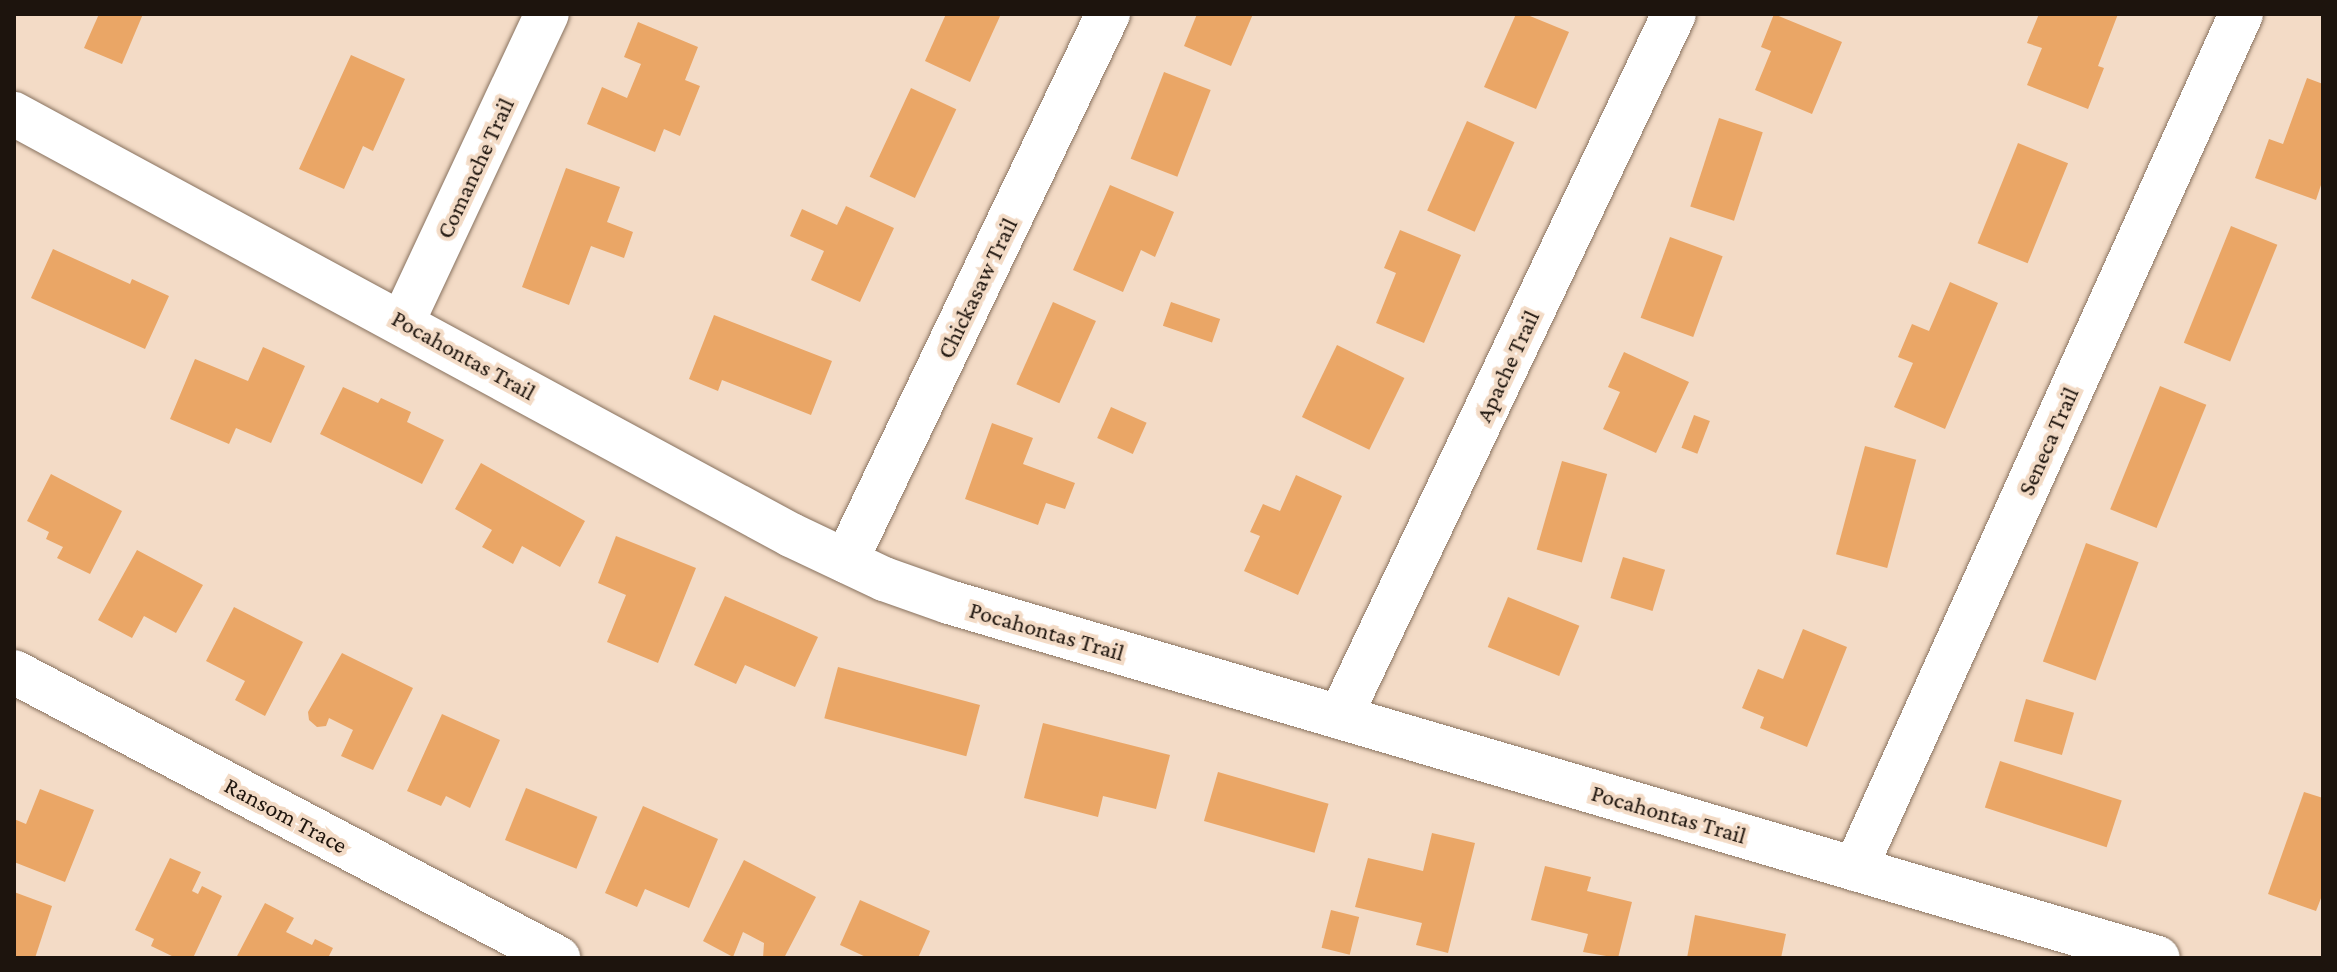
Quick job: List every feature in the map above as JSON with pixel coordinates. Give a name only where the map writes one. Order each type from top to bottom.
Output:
[{"type":"street","name":"Comanche Trail","points":[[403,321],[547,14]]},
{"type":"street","name":"Chickasaw Trail","points":[[846,561],[1108,14]]},
{"type":"street","name":"Apache Trail","points":[[1340,717],[1674,14]]},
{"type":"street","name":"Seneca Trail","points":[[1855,869],[2241,14]]},
{"type":"street","name":"Pocahontas Trail","points":[[14,114],[403,321],[791,535],[846,561],[949,602],[2158,958]]},
{"type":"street","name":"Ransom Trace","points":[[14,672],[558,958]]},
{"type":"building","points":[[99,14],[143,14],[122,64],[84,48]]},
{"type":"building","points":[[946,14],[1001,14],[970,82],[925,61]]},
{"type":"building","points":[[1197,14],[1253,14],[1231,66],[1184,46]]},
{"type":"building","points":[[1516,14],[1525,14],[1569,32],[1536,109],[1484,87]]},
{"type":"building","points":[[1774,14],[1842,42],[1812,114],[1755,90],[1771,51],[1761,47]]},
{"type":"building","points":[[2039,14],[2118,14],[2098,66],[2104,68],[2088,109],[2027,85],[2042,48],[2027,43]]},
{"type":"building","points":[[638,22],[698,47],[685,80],[700,86],[680,136],[664,129],[655,152],[587,124],[602,87],[627,98],[641,64],[624,57]]},
{"type":"building","points":[[351,55],[405,79],[373,151],[363,146],[344,189],[299,169]]},
{"type":"building","points":[[1164,72],[1211,90],[1177,177],[1131,159]]},
{"type":"building","points":[[2307,78],[2323,84],[2323,179],[2316,200],[2255,178],[2269,139],[2283,144]]},
{"type":"building","points":[[911,88],[956,109],[915,198],[870,177]]},
{"type":"building","points":[[1719,118],[1763,132],[1734,221],[1690,206]]},
{"type":"building","points":[[1467,121],[1515,142],[1475,232],[1427,211]]},
{"type":"building","points":[[2018,143],[2068,163],[2028,263],[1978,243]]},
{"type":"building","points":[[566,168],[620,187],[607,222],[633,232],[624,258],[591,246],[569,305],[522,287]]},
{"type":"building","points":[[1110,185],[1174,212],[1155,257],[1141,250],[1123,292],[1073,270]]},
{"type":"building","points":[[846,206],[894,228],[860,302],[811,280],[824,251],[790,236],[802,209],[837,225]]},
{"type":"building","points":[[2231,226],[2277,245],[2230,362],[2184,343]]},
{"type":"building","points":[[1400,230],[1461,255],[1424,343],[1376,323],[1396,273],[1384,268]]},
{"type":"building","points":[[1670,237],[1723,256],[1693,337],[1641,318]]},
{"type":"building","points":[[53,249],[130,284],[132,279],[169,296],[145,349],[31,298]]},
{"type":"building","points":[[1950,282],[1998,303],[1945,429],[1894,407],[1913,363],[1898,357],[1912,324],[1929,331]]},
{"type":"building","points":[[1053,302],[1096,321],[1059,403],[1016,384]]},
{"type":"building","points":[[1171,302],[1220,319],[1212,343],[1163,326]]},
{"type":"building","points":[[714,315],[832,361],[811,415],[722,380],[718,391],[689,379]]},
{"type":"building","points":[[1337,345],[1404,378],[1369,450],[1302,417]]},
{"type":"building","points":[[263,347],[305,366],[271,443],[236,428],[229,444],[170,419],[195,359],[248,381]]},
{"type":"building","points":[[1624,352],[1689,382],[1656,453],[1603,429],[1620,392],[1608,387]]},
{"type":"building","points":[[2160,386],[2206,405],[2157,528],[2110,509]]},
{"type":"building","points":[[343,387],[378,403],[381,398],[411,412],[407,422],[444,440],[422,484],[320,434]]},
{"type":"building","points":[[1111,407],[1147,423],[1133,454],[1097,438]]},
{"type":"building","points":[[1694,415],[1710,421],[1697,454],[1681,448]]},
{"type":"building","points":[[992,423],[1033,438],[1023,464],[1075,483],[1065,509],[1046,503],[1038,525],[965,499]]},
{"type":"building","points":[[1865,446],[1916,460],[1887,568],[1836,554]]},
{"type":"building","points":[[1562,461],[1607,474],[1582,562],[1537,549]]},
{"type":"building","points":[[481,463],[585,521],[560,567],[522,546],[513,564],[482,547],[492,530],[455,509]]},
{"type":"building","points":[[51,474],[122,511],[90,574],[57,558],[63,547],[46,539],[49,532],[27,521]]},
{"type":"building","points":[[1296,475],[1342,496],[1298,595],[1244,571],[1260,536],[1250,532],[1263,504],[1280,511]]},
{"type":"building","points":[[616,536],[696,568],[658,663],[607,642],[626,595],[598,583]]},
{"type":"building","points":[[2086,543],[2139,562],[2096,681],[2043,661]]},
{"type":"building","points":[[137,550],[203,585],[176,633],[144,616],[132,638],[98,620]]},
{"type":"building","points":[[1623,557],[1665,570],[1653,611],[1610,598]]},
{"type":"building","points":[[725,596],[818,637],[795,687],[745,665],[736,684],[694,665]]},
{"type":"building","points":[[1508,597],[1579,626],[1559,676],[1488,647]]},
{"type":"building","points":[[234,607],[303,642],[265,716],[235,700],[245,681],[206,661]]},
{"type":"building","points":[[1803,629],[1847,647],[1807,747],[1760,728],[1764,717],[1742,708],[1758,669],[1783,679]]},
{"type":"building","points":[[342,653],[413,688],[373,770],[341,756],[353,730],[329,718],[326,726],[317,727],[309,720],[308,712]]},
{"type":"building","points":[[838,667],[980,705],[966,756],[824,718]]},
{"type":"building","points":[[2026,699],[2074,713],[2062,755],[2014,741]]},
{"type":"building","points":[[442,714],[500,740],[470,808],[446,796],[441,806],[407,791]]},
{"type":"building","points":[[1043,723],[1170,755],[1156,809],[1103,796],[1098,817],[1024,798]]},
{"type":"building","points":[[2000,761],[2122,801],[2107,847],[1985,808]]},
{"type":"building","points":[[1218,772],[1329,804],[1314,853],[1204,821]]},
{"type":"building","points":[[526,788],[597,817],[576,869],[505,840]]},
{"type":"building","points":[[40,789],[94,810],[65,882],[14,862],[14,819],[26,824]]},
{"type":"building","points":[[2304,792],[2323,798],[2323,893],[2316,911],[2268,894]]},
{"type":"building","points":[[643,806],[718,839],[689,908],[645,889],[637,907],[605,893]]},
{"type":"building","points":[[1432,833],[1475,843],[1448,953],[1416,945],[1422,923],[1355,907],[1368,858],[1423,871]]},
{"type":"building","points":[[170,858],[201,872],[192,891],[198,894],[202,886],[222,896],[193,958],[176,958],[151,946],[154,939],[135,930]]},
{"type":"building","points":[[744,860],[816,897],[784,958],[763,958],[764,943],[743,932],[733,957],[703,941]]},
{"type":"building","points":[[1545,866],[1591,877],[1587,891],[1632,902],[1618,958],[1583,952],[1588,934],[1531,920]]},
{"type":"building","points":[[14,892],[52,906],[35,958],[14,958]]},
{"type":"building","points":[[860,900],[930,931],[918,958],[868,958],[840,945]]},
{"type":"building","points":[[265,903],[294,918],[286,932],[312,945],[315,939],[333,948],[328,958],[236,958]]},
{"type":"building","points":[[1331,910],[1359,917],[1350,955],[1322,948]]},
{"type":"building","points":[[1695,915],[1786,934],[1781,958],[1687,958]]}]
